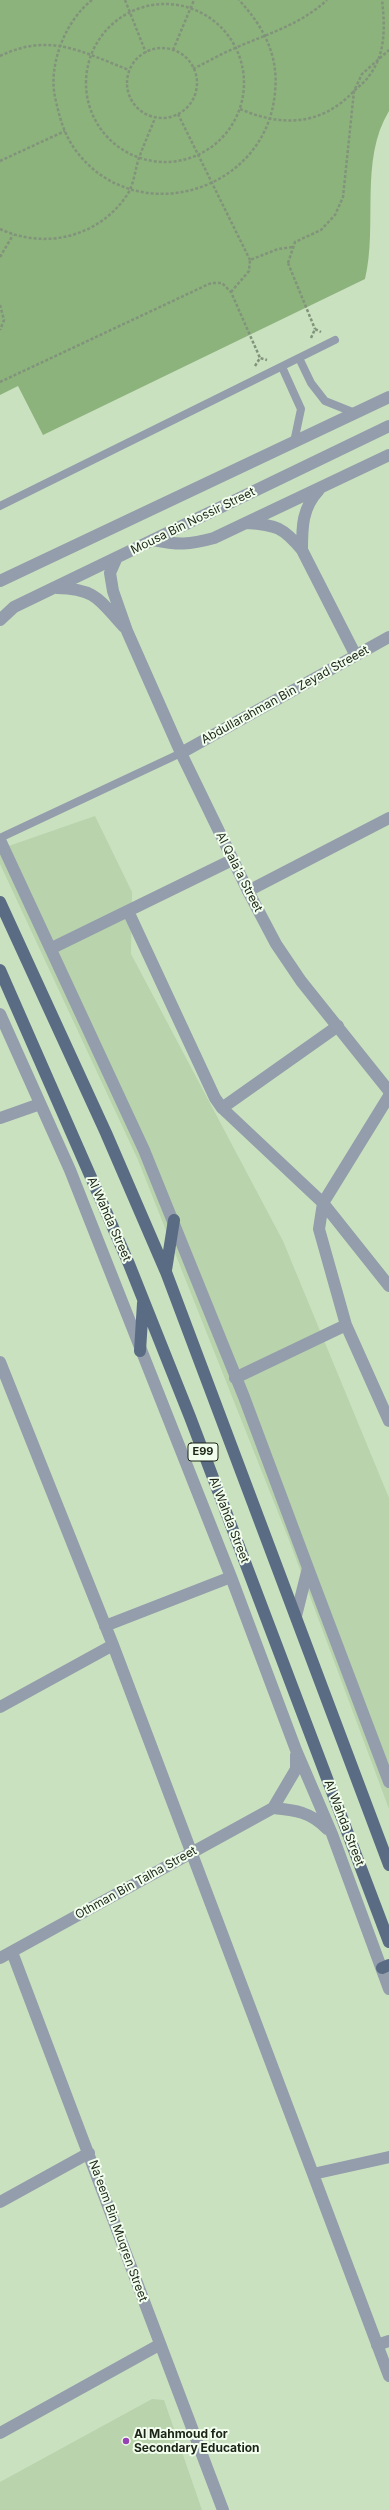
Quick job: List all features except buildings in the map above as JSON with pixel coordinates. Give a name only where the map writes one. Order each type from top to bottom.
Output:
[{"type":"main road","name":"E99","points":[[0,902],[106,1133],[166,1272],[389,1865]]},
{"type":"main road","name":"Al Wahda Street","points":[[0,970],[143,1300],[193,1424],[389,1942]]},
{"type":"main road","points":[[166,1272],[174,1220]]},
{"type":"main road","points":[[140,1351],[143,1300]]},
{"type":"street","points":[[0,581],[389,397]]},
{"type":"street","name":"Mousa Bin Nossir Street","points":[[0,620],[14,607],[389,426]]},
{"type":"street","points":[[153,540],[178,545],[194,544],[214,538],[389,455]]},
{"type":"street","points":[[302,550],[305,512],[311,499],[324,486]]},
{"type":"street","points":[[245,523],[277,526],[290,536],[302,550],[355,654]]},
{"type":"street","name":"Al Qala'a Street","points":[[117,557],[110,573],[113,591],[127,630],[181,753],[232,860],[276,944],[301,981],[389,1091]]},
{"type":"street","name":"Al Qala'a Street","points":[[54,588],[76,588],[93,594],[127,630]]},
{"type":"street","name":"Abdullarahman Bin Zeyad Streeet","points":[[181,753],[355,654],[389,637]]},
{"type":"street","points":[[248,891],[389,818]]},
{"type":"street","points":[[0,839],[52,948],[144,1150],[174,1220],[389,1782]]},
{"type":"street","points":[[52,948],[232,860]]},
{"type":"street","points":[[128,911],[215,1098],[222,1108],[323,1203],[389,1286]]},
{"type":"street","points":[[0,1014],[70,1170],[140,1351],[231,1577],[296,1750],[332,1834],[385,1966],[389,1989]]},
{"type":"street","points":[[222,1108],[338,1026]]},
{"type":"street","points":[[389,1096],[323,1203],[320,1216],[322,1243],[346,1325],[389,1421]]},
{"type":"street","points":[[0,1118],[40,1104]]},
{"type":"street","points":[[235,1378],[346,1325]]},
{"type":"street","points":[[0,1362],[113,1645],[389,2376]]},
{"type":"street","points":[[296,1616],[308,1568]]},
{"type":"street","points":[[105,1626],[231,1577]]},
{"type":"street","points":[[0,1707],[113,1645]]},
{"type":"street","name":"Othman Bin Talha Street","points":[[0,1958],[273,1808],[296,1770],[296,1750]]},
{"type":"street","points":[[273,1808],[299,1810],[318,1819],[332,1834]]},
{"type":"street","name":"Na'eem Bin Muqren Street","points":[[12,1952],[89,2153],[159,2345],[223,2510]]},
{"type":"street","points":[[0,2202],[89,2153]]},
{"type":"street","points":[[313,2174],[389,2157]]},
{"type":"street","points":[[377,2345],[389,2341]]},
{"type":"street","points":[[0,2433],[159,2345]]},
{"type":"lane","points":[[0,506],[335,340]]},
{"type":"lane","points":[[299,358],[314,387],[325,401],[355,413]]},
{"type":"lane","points":[[282,367],[301,409],[294,442]]},
{"type":"lane","points":[[0,839],[181,753]]},
{"type":"path","points":[[92,0],[71,25],[61,44],[55,69],[54,93],[65,131],[74,147],[87,162],[108,179],[130,189],[168,194],[184,193],[212,183],[229,174],[245,160],[259,142],[270,120],[276,81],[273,55],[266,36],[254,15],[239,0]]},
{"type":"path","points":[[125,0],[146,53]]},
{"type":"path","points":[[173,50],[194,0]]},
{"type":"path","points":[[194,69],[236,48],[296,23],[316,11],[327,0]]},
{"type":"path","points":[[240,110],[270,120],[304,120],[324,114],[344,103],[370,76],[379,58],[385,22],[382,0]]},
{"type":"path","points":[[164,4],[190,9],[216,22],[228,35],[236,48],[242,63],[244,82],[240,110],[222,138],[197,155],[178,161],[162,162],[139,158],[125,152],[109,139],[92,113],[86,89],[91,55],[110,26],[131,13],[140,8],[164,4]]},
{"type":"path","points":[[0,56],[14,49],[43,44],[61,44],[129,70]]},
{"type":"path","points":[[154,49],[173,50],[181,54],[194,69],[197,82],[194,97],[178,114],[167,118],[156,118],[142,113],[129,97],[126,84],[129,70],[136,60],[146,53],[154,49]]},
{"type":"path","points":[[288,263],[295,242],[321,230],[335,215],[343,197],[354,91],[362,74],[389,50]]},
{"type":"path","points":[[178,114],[250,260],[249,271],[231,292]]},
{"type":"path","points":[[0,229],[13,235],[40,240],[61,238],[81,233],[101,222],[114,210],[130,189],[139,158],[156,118]]},
{"type":"path","points":[[0,161],[65,131]]},
{"type":"path","points":[[0,257],[13,235]]},
{"type":"path","points":[[250,260],[278,249],[293,246],[288,263],[315,329]]},
{"type":"path","points":[[0,382],[211,283],[222,283],[231,292],[260,358]]},
{"type":"path","points":[[0,304],[4,320],[0,330]]},
{"type":"shaded area","points":[[0,0],[389,0],[389,111],[380,130],[374,150],[369,259],[365,279],[43,435],[18,386],[0,395]]},
{"type":"shaded area","points":[[95,816],[132,892],[131,954],[283,1241],[389,1498],[389,1809],[289,1540],[138,1160],[0,864],[0,849]]},
{"type":"shaded area","name":"Al Mahmoud for Secondary Education","points":[[152,2399],[164,2400],[202,2510],[0,2510],[0,2482]]},
{"type":"place","name":"Al Mahmoud for Secondary Education","points":[[126,2441]]}]
